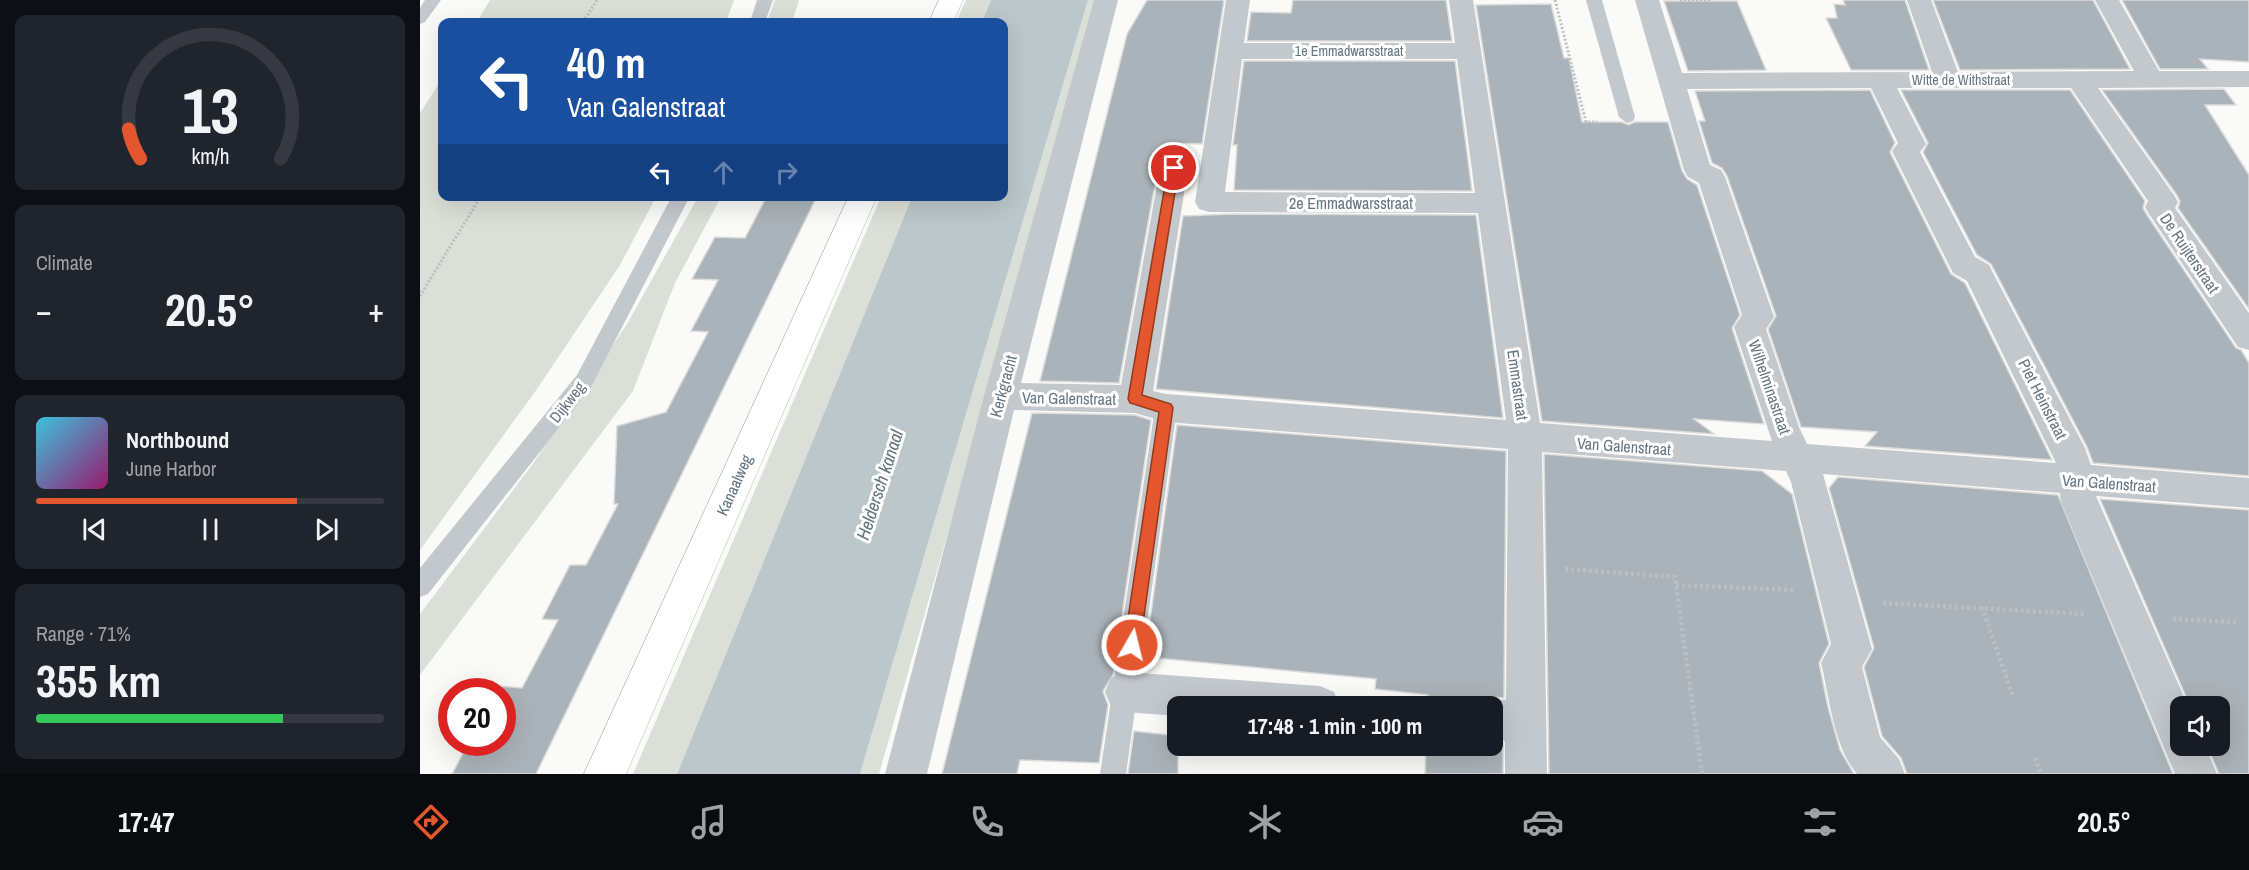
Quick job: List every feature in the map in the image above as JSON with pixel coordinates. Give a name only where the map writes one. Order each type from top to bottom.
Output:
[{"type":"street","points":[[942,18],[951,0]]},
{"type":"street","name":"Kerkgracht","points":[[906,774],[1000,396],[1106,0]]},
{"type":"street","points":[[1230,51],[1238,0]]},
{"type":"street","name":"Emmastraat","points":[[1461,0],[1525,438],[1525,566],[1509,720],[1526,774]]},
{"type":"street","name":"Wilhelminastraat","points":[[1647,0],[1674,81],[1677,105],[1698,170],[1711,177],[1758,317],[1750,327],[1782,427],[1809,482],[1852,650],[1840,663],[1862,748],[1884,774]]},
{"type":"street","points":[[1919,0],[1948,81]]},
{"type":"street","points":[[2107,0],[2151,79]]},
{"type":"street","name":"1e Emmadwarsstraat","points":[[1230,51],[1469,51]]},
{"type":"street","name":"2e Emmadwarsstraat","points":[[1230,51],[1209,202],[1492,203]]},
{"type":"street","name":"Witte de Withstraat","points":[[1674,81],[2249,79]]},
{"type":"street","name":"Piet Heinstraat","points":[[1880,80],[1912,144],[1906,151],[1964,265],[1978,273],[2073,458],[2079,502],[2170,713]]},
{"type":"street","name":"De Ruijterstraat","points":[[2079,80],[2164,202],[2158,207],[2249,338]]},
{"type":"street","points":[[1150,404],[1174,168]]},
{"type":"street","name":"Kanaalweg","points":[[604,774],[861,201]]},
{"type":"street","name":"Van Galenstraat","points":[[1000,396],[1150,404],[1525,438],[2249,493]]},
{"type":"street","points":[[1125,692],[1181,696]]},
{"type":"street","points":[[2188,756],[2196,774]]},
{"type":"lane","points":[[420,19],[433,0]]},
{"type":"lane","points":[[759,18],[765,0]]},
{"type":"lane","points":[[1594,0],[1627,117]]},
{"type":"lane","name":"Dijkweg","points":[[420,586],[584,381],[678,201]]},
{"type":"lane","points":[[1113,774],[1125,692],[1150,404]]},
{"type":"path","points":[[586,18],[597,0]]},
{"type":"path","points":[[420,296],[479,201]]},
{"type":"path","points":[[1525,566],[1674,577],[1702,774]]},
{"type":"path","points":[[1676,585],[2236,622]]},
{"type":"path","points":[[1982,607],[2013,697]]},
{"type":"path","points":[[2035,758],[2041,774]]},
{"type":"shaded area","points":[[490,0],[734,0],[727,18],[479,18]]},
{"type":"shaded area","points":[[775,0],[799,0],[793,18],[768,18]]},
{"type":"shaded area","points":[[966,0],[991,0],[984,18],[958,18]]},
{"type":"shaded area","points":[[1088,0],[1100,0],[879,774],[860,774]]},
{"type":"shaded area","points":[[438,85],[438,201],[654,201],[620,265],[537,389],[420,550],[420,113]]},
{"type":"shaded area","points":[[696,201],[719,201],[675,283],[633,391],[420,675],[420,614],[532,465],[627,324]]},
{"type":"shaded area","points":[[879,201],[910,201],[677,774],[633,774]]},
{"type":"water","name":"Heldersch kanaal","points":[[991,0],[1088,0],[860,774],[677,774],[910,201],[1008,201],[1008,18],[984,18]]},
{"type":"building","points":[[1147,0],[1224,0],[1202,144],[1167,143],[1164,159],[1158,168],[1119,383],[1040,381],[1127,34]]},
{"type":"building","points":[[1293,0],[1446,0],[1452,41],[1247,41],[1251,12],[1291,13]]},
{"type":"building","points":[[1843,0],[1905,0],[1929,70],[1851,70],[1826,18],[1837,18],[1834,4],[1845,5]]},
{"type":"building","points":[[1933,0],[2093,0],[2130,69],[1960,70]]},
{"type":"building","points":[[2122,0],[2249,0],[2249,62],[2200,59],[2208,69],[2160,69]]},
{"type":"building","points":[[1664,1],[1737,1],[1766,70],[1688,71]]},
{"type":"building","points":[[1551,4],[1564,58],[1569,58],[1582,122],[1622,122],[1628,125],[1635,122],[1668,122],[1682,171],[1687,179],[1697,185],[1740,315],[1732,328],[1764,424],[1694,419],[1714,434],[1542,421],[1476,5]]},
{"type":"building","points":[[1244,61],[1455,61],[1472,191],[1234,190],[1237,145],[1233,145]]},
{"type":"building","points":[[2224,89],[2236,105],[2205,105],[2249,175],[2249,309],[2178,208],[2180,201],[2176,194],[2102,90]]},
{"type":"building","points":[[1870,90],[1895,143],[1890,152],[1951,274],[1965,283],[2052,460],[1865,446],[1877,432],[1801,427],[1768,329],[1776,316],[1727,176],[1722,168],[1712,163],[1699,121],[1705,121],[1695,91]]},
{"type":"building","points":[[1901,90],[2070,90],[2145,201],[2143,208],[2147,215],[2236,348],[2241,350],[2249,363],[2249,476],[2093,463],[2087,447],[1991,264],[1977,255],[1923,152],[1928,143]]},
{"type":"building","points":[[764,201],[815,201],[536,774],[452,774],[462,756],[516,756],[516,687],[522,688],[558,620],[542,619],[570,565],[586,565],[618,504],[614,504],[617,426],[666,412],[708,332],[691,331],[718,280],[692,279],[715,237],[745,238]]},
{"type":"building","points":[[1232,214],[1476,215],[1503,418],[1156,389],[1183,216]]},
{"type":"building","points":[[1032,413],[1135,415],[1151,420],[1113,675],[1103,691],[1108,705],[1099,763],[1020,760],[1017,774],[942,774]]},
{"type":"building","points":[[1177,425],[1506,451],[1504,698],[1503,696],[1428,696],[1375,689],[1376,679],[1145,657]]},
{"type":"building","points":[[1544,454],[1762,471],[1792,494],[1829,644],[1819,663],[1828,707],[1840,750],[1854,774],[1549,774]]},
{"type":"building","points":[[1838,477],[2058,495],[2173,774],[1907,774],[1901,758],[1882,736],[1864,667],[1874,648],[1829,488]]},
{"type":"building","points":[[2100,499],[2249,510],[2249,774],[2219,774],[2211,756],[2230,756],[2230,696],[2186,696]]},
{"type":"building","points":[[1134,731],[1167,735],[1167,756],[1178,756],[1178,774],[1128,774]]},
{"type":"building","points":[[1426,756],[1503,756],[1503,774],[1425,774]]},
{"type":"route","points":[[1132,645],[1166,408],[1135,399],[1174,168]]}]
